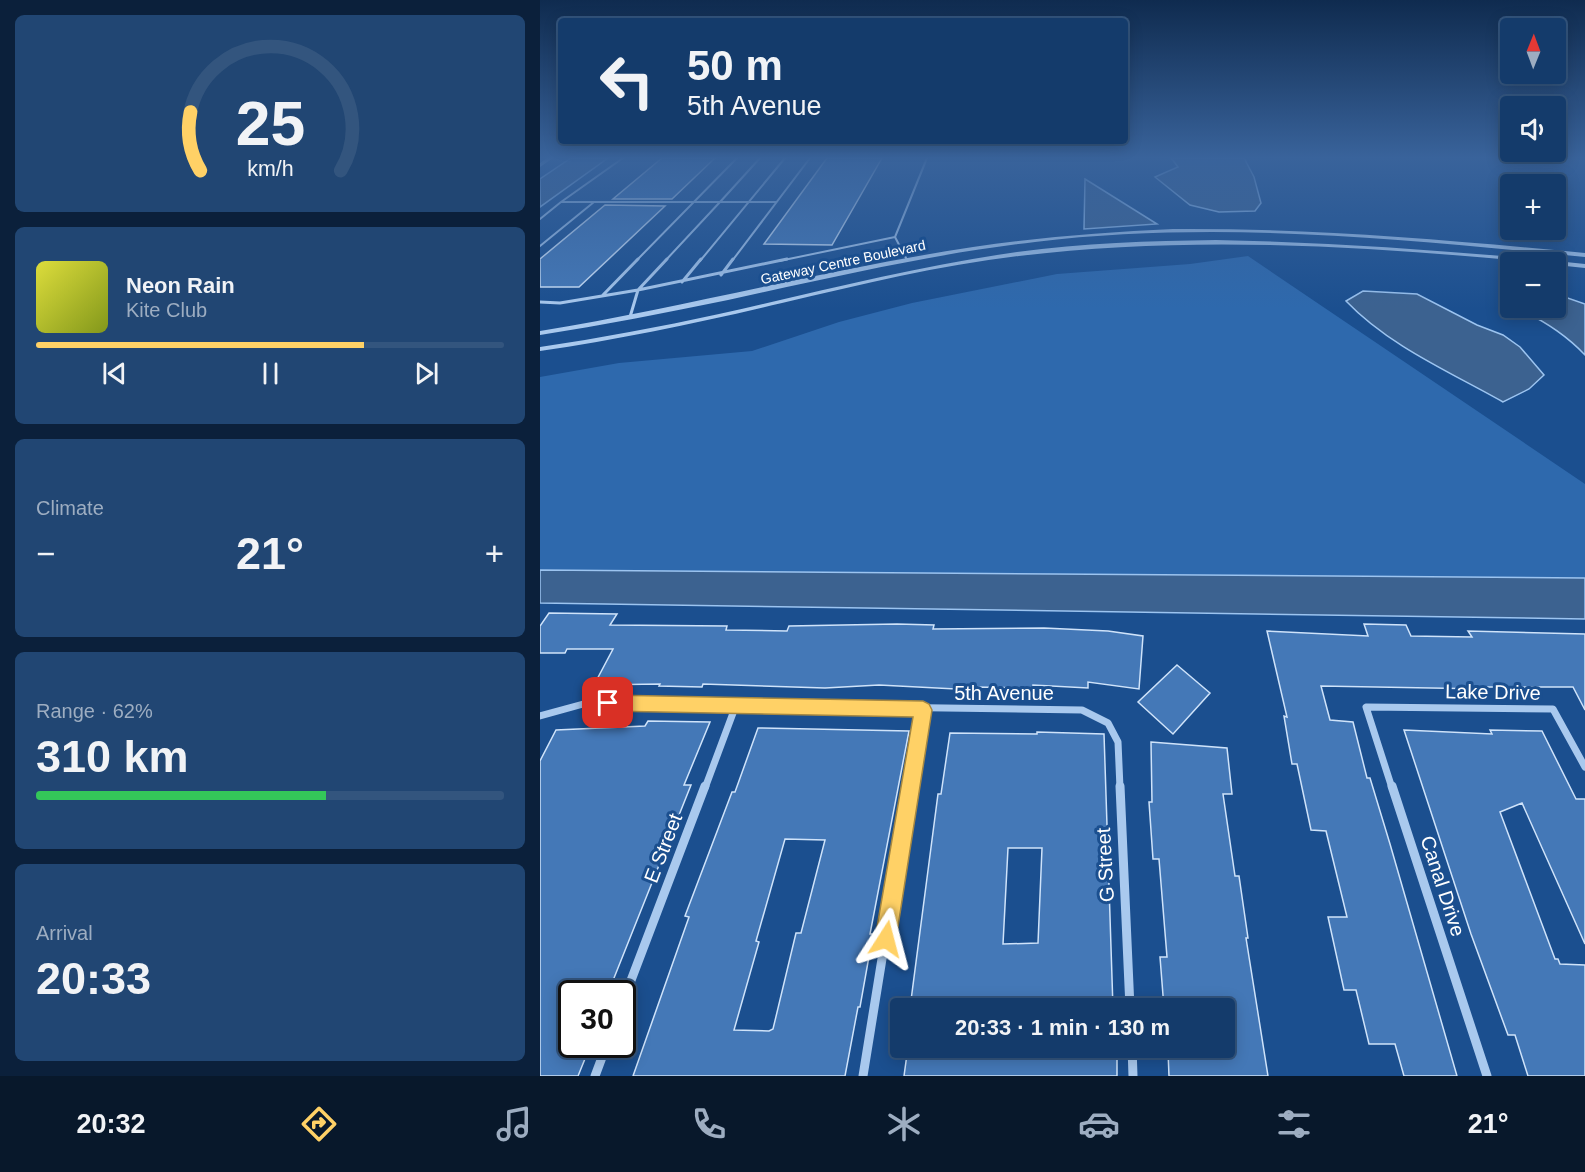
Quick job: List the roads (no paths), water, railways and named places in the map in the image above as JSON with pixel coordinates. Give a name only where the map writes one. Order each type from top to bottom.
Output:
[{"type":"street","name":"Gateway Centre Boulevard","points":[[540,333],[629,319],[907,260],[1037,240],[1147,231],[1205,230],[1371,235],[1585,255]]},
{"type":"street","name":"Gateway Centre Boulevard","points":[[540,349],[628,334],[895,275],[995,258],[1081,247],[1172,242],[1275,241],[1500,258]]},
{"type":"street","points":[[1566,264],[1585,266]]},
{"type":"street","points":[[628,334],[629,319]]},
{"type":"street","name":"5th Avenue","points":[[540,716],[587,703],[923,710],[1082,710],[1108,723]]},
{"type":"street","name":"E Street","points":[[631,980],[736,705]]},
{"type":"street","name":"Lake Drive","points":[[1366,707],[1553,709],[1585,767]]},
{"type":"street","name":"Canal Drive","points":[[1366,707],[1487,1076]]},
{"type":"street","points":[[863,1076],[923,710]]},
{"type":"street","name":"G Street","points":[[1108,723],[1118,742],[1130,998]]},
{"type":"street","points":[[595,1076],[602,1058]]},
{"type":"street","points":[[1132,1058],[1133,1076]]},
{"type":"lane","points":[[540,219],[553,208]]},
{"type":"lane","points":[[540,246],[586,208]]},
{"type":"lane","points":[[602,296],[687,208]]},
{"type":"lane","points":[[629,319],[638,290],[714,208]]},
{"type":"lane","points":[[682,282],[743,208]]},
{"type":"lane","points":[[721,275],[771,208]]},
{"type":"lane","points":[[907,208],[895,237],[907,260]]},
{"type":"lane","points":[[540,302],[560,303],[721,275],[895,237]]}]
